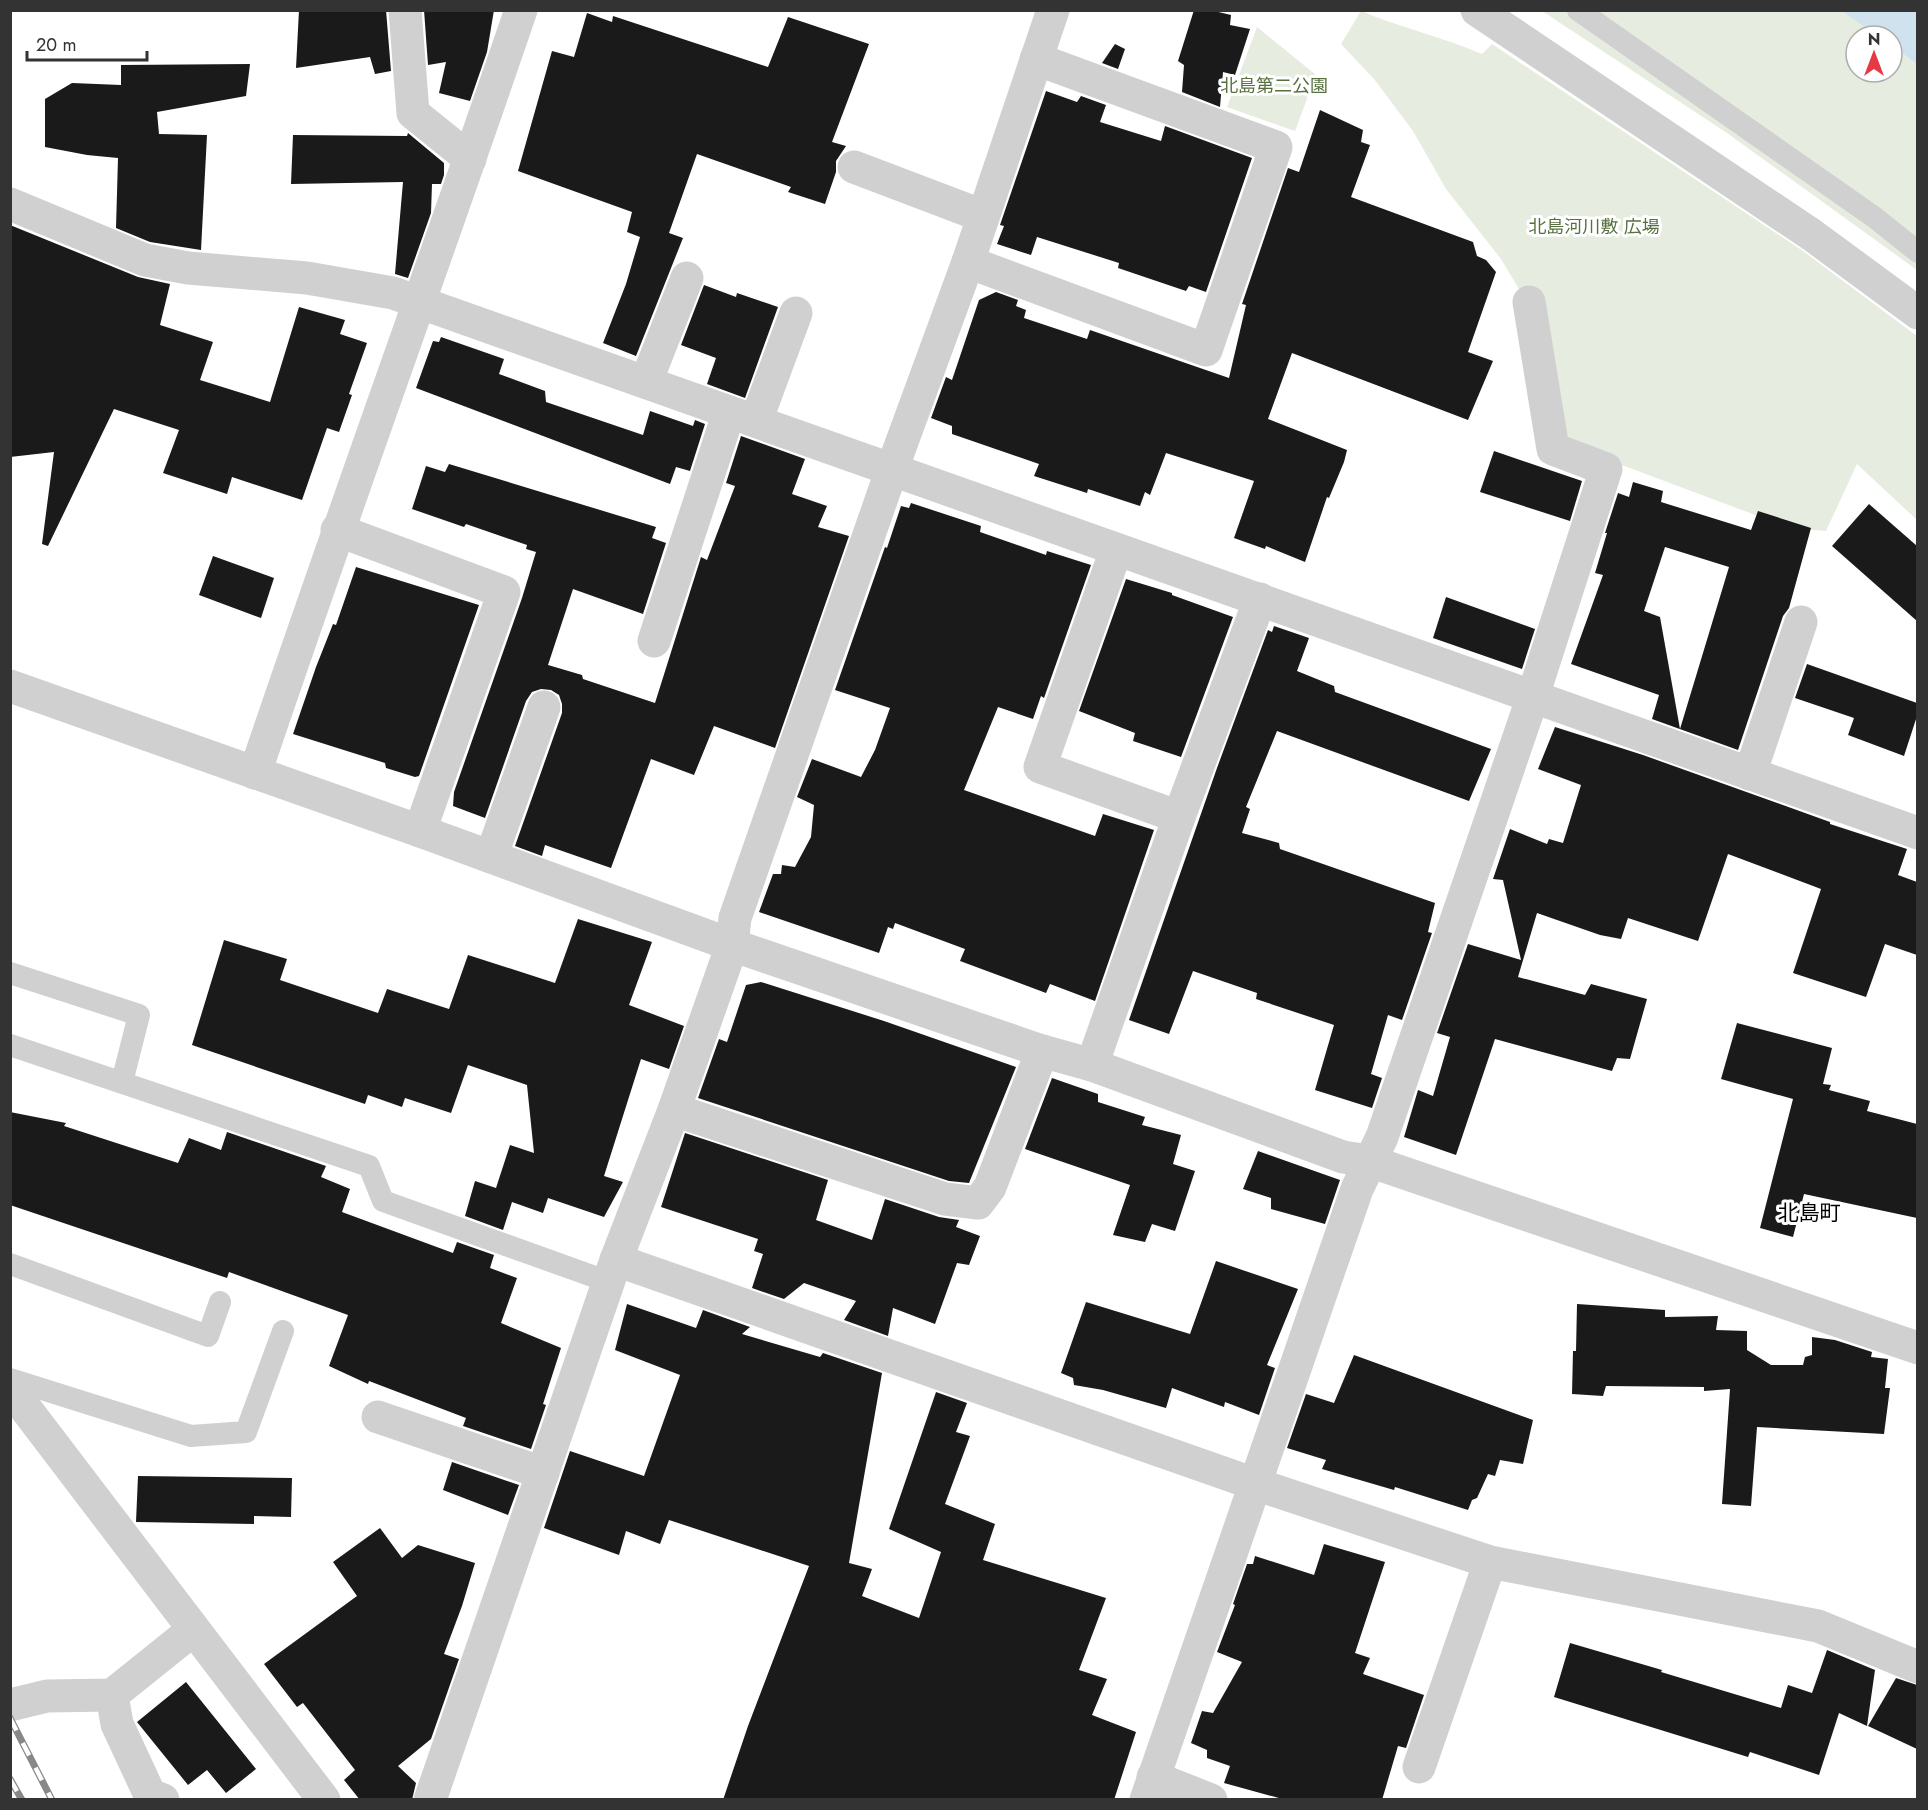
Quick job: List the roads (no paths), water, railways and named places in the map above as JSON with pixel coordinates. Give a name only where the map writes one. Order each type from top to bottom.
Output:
[{"type":"street","points":[[405,10],[413,112],[470,159]]},
{"type":"street","points":[[255,773],[337,530],[421,302],[521,10]]},
{"type":"street","points":[[430,1800],[613,1271],[674,1110],[732,945],[735,918],[892,469],[968,262],[1053,10]]},
{"type":"street","points":[[1477,10],[1812,235],[1917,313]]},
{"type":"street","points":[[968,262],[1206,350],[1276,147],[1036,59]]},
{"type":"street","points":[[854,167],[983,216]]},
{"type":"street","points":[[10,204],[145,260],[188,268],[308,278],[393,293],[421,302],[1917,833]]},
{"type":"street","points":[[646,382],[687,278]]},
{"type":"street","points":[[1211,1800],[1150,1788],[1353,1200],[1382,1137],[1533,696],[1606,469],[1553,449],[1529,302]]},
{"type":"street","points":[[654,641],[743,416],[796,313]]},
{"type":"street","points":[[337,530],[504,592],[420,831]]},
{"type":"street","points":[[1116,550],[1040,767],[1179,818]]},
{"type":"street","points":[[1092,1065],[1179,818],[1260,599]]},
{"type":"street","points":[[1750,774],[1801,622]]},
{"type":"street","points":[[10,686],[420,831],[732,945],[1042,1051],[1092,1065],[1343,1157],[1369,1161],[1917,1348]]},
{"type":"street","points":[[491,857],[544,707]]},
{"type":"street","points":[[674,1110],[945,1198],[978,1203],[990,1186],[1042,1051]]},
{"type":"street","points":[[613,1271],[1490,1562],[1818,1626],[1917,1667]]},
{"type":"street","points":[[10,1388],[324,1800]]},
{"type":"street","points":[[378,1417],[543,1473]]},
{"type":"street","points":[[1419,1767],[1490,1562]]},
{"type":"street","points":[[10,1705],[47,1696],[112,1695],[193,1630]]},
{"type":"street","points":[[112,1695],[117,1724],[150,1795],[163,1800]]},
{"type":"lane","points":[[1578,10],[1874,217],[1917,252]]},
{"type":"lane","points":[[10,973],[139,1015],[122,1082]]},
{"type":"lane","points":[[10,1046],[369,1166],[383,1201],[613,1271]]},
{"type":"lane","points":[[10,1264],[208,1336],[220,1302]]},
{"type":"lane","points":[[10,1379],[191,1436],[246,1432],[283,1331]]},
{"type":"water","points":[[1841,11],[1917,11],[1917,64],[1904,55],[1904,24],[1860,24]]},
{"type":"railway","points":[[10,1718],[52,1800]]},
{"type":"railway","points":[[10,1779],[22,1800]]},
{"type":"district","name":"北島町","points":[[1809,1213]]},
{"type":"park label","name":"北島第二公園","points":[[1274,86]]},
{"type":"park label","name":"北島河川敷 広場","points":[[1594,227]]}]
